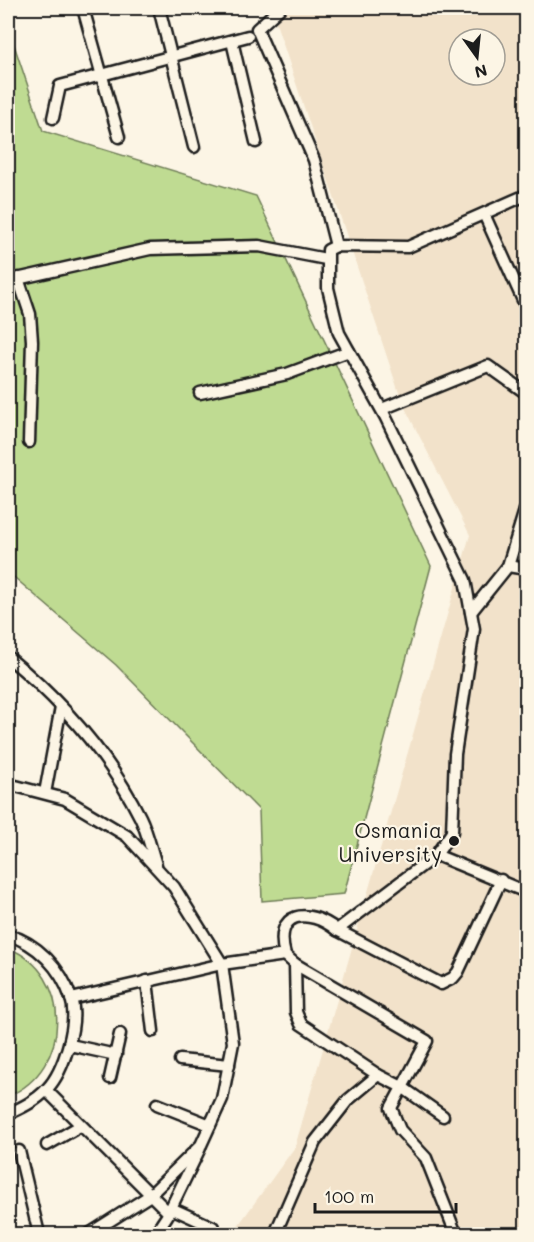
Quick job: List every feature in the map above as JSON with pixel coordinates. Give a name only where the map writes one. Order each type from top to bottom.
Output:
[{"type":"street","points":[[83,8],[119,137]]},
{"type":"street","points":[[159,8],[194,147]]},
{"type":"street","points":[[280,8],[257,28],[314,160],[336,246]]},
{"type":"street","points":[[53,118],[58,87],[248,36]]},
{"type":"street","points":[[232,42],[256,142]]},
{"type":"street","points":[[337,930],[436,855],[452,832],[455,754],[474,629],[465,580],[382,409],[339,333],[328,288],[326,260],[328,250],[336,246],[408,247],[526,195]]},
{"type":"street","points":[[484,214],[526,307]]},
{"type":"street","points":[[29,442],[32,341],[30,314],[13,279],[150,249],[259,246],[326,260]]},
{"type":"street","points":[[515,282],[526,277]]},
{"type":"street","points":[[200,393],[287,374],[349,351]]},
{"type":"street","points":[[382,409],[488,366],[526,393]]},
{"type":"street","points":[[471,612],[508,566],[526,508]]},
{"type":"street","points":[[508,566],[526,569]]},
{"type":"street","points":[[8,657],[41,684],[113,768],[141,819],[157,868]]},
{"type":"street","points":[[45,793],[61,707]]},
{"type":"street","points":[[8,784],[65,799],[127,836],[174,887],[222,964],[233,1043],[222,1099],[170,1211],[155,1234]]},
{"type":"street","points":[[436,855],[526,892]]},
{"type":"street","points":[[456,1234],[426,1158],[394,1120],[391,1108],[427,1041],[295,964],[285,955],[282,943],[284,931],[290,921],[301,916],[315,916],[337,930],[441,984],[453,978],[458,972],[501,880]]},
{"type":"street","points":[[8,935],[25,939],[49,959],[71,999],[70,1045],[54,1080],[30,1103],[8,1114]]},
{"type":"street","points":[[71,999],[222,964],[285,955]]},
{"type":"street","points":[[295,964],[296,1012],[301,1024],[443,1116]]},
{"type":"street","points":[[147,981],[153,1031]]},
{"type":"street","points":[[110,1078],[120,1034]]},
{"type":"street","points":[[70,1045],[116,1055]]},
{"type":"street","points":[[180,1060],[229,1065]]},
{"type":"street","points":[[279,1232],[315,1142],[348,1100],[378,1075]]},
{"type":"street","points":[[46,1090],[149,1196],[170,1211],[213,1227]]},
{"type":"street","points":[[157,1104],[210,1125]]},
{"type":"street","points":[[47,1145],[80,1126]]},
{"type":"street","points":[[89,1234],[149,1196],[201,1145]]},
{"type":"street","points":[[19,1151],[39,1234]]},
{"type":"shaded area","name":"Osmania University","points":[[271,8],[526,8],[526,1234],[232,1234],[295,1147],[470,535],[402,402]]},
{"type":"green space","points":[[8,27],[43,131],[256,196],[431,566],[344,894],[262,901],[259,810],[116,665],[8,572]]},
{"type":"green space","points":[[8,948],[30,960],[45,978],[54,999],[57,1022],[54,1044],[44,1065],[29,1083],[8,1096]]},
{"type":"place","name":"Osmania University","points":[[454,841]]}]
